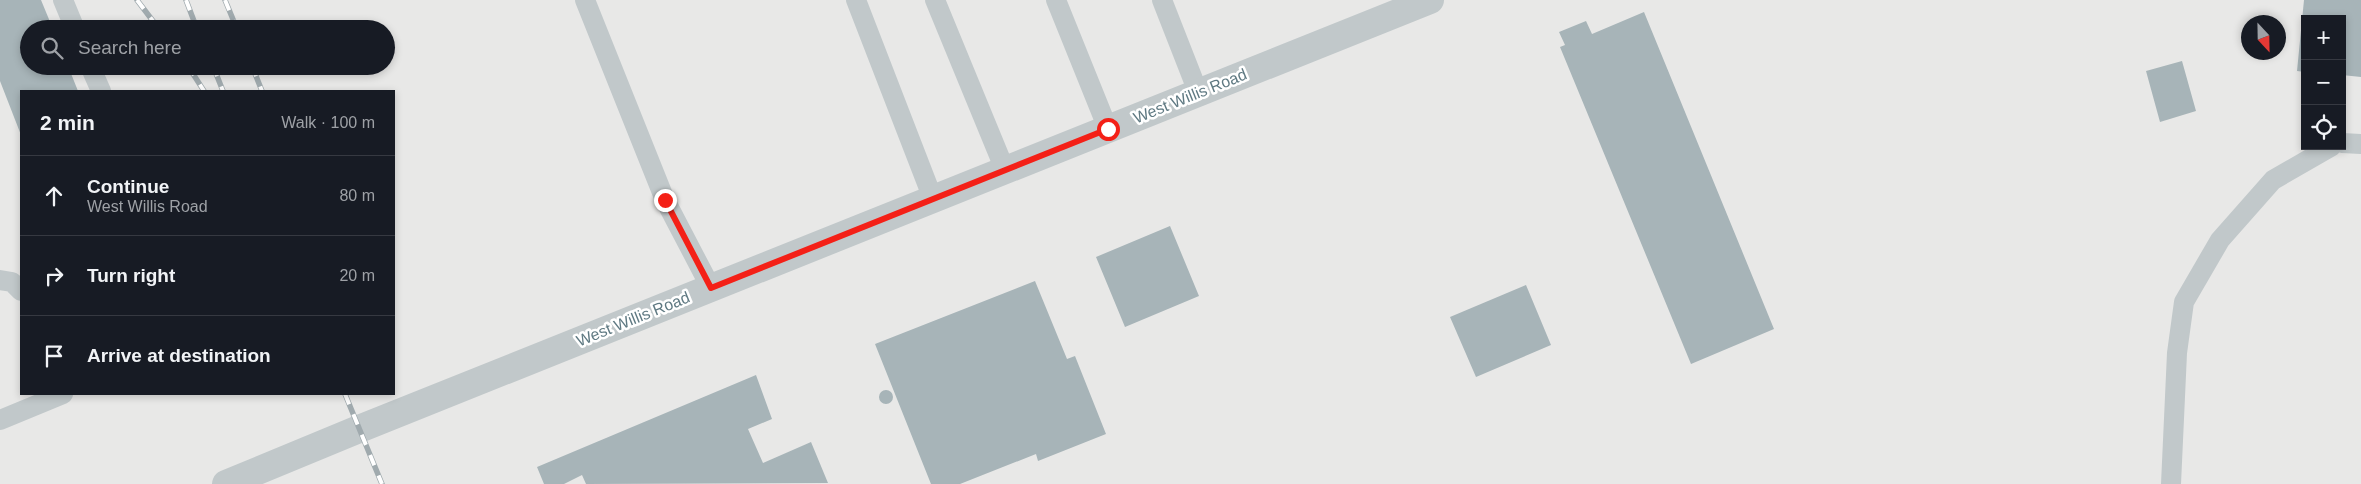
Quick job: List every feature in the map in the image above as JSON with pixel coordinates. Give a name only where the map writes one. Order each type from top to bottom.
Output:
[{"type":"street","name":"West Willis Road","points":[[226,484],[1430,0]]},
{"type":"lane","points":[[63,0],[71,20]]},
{"type":"lane","points":[[584,0],[665,200],[711,288]]},
{"type":"lane","points":[[856,0],[933,199]]},
{"type":"lane","points":[[936,0],[1005,170]]},
{"type":"lane","points":[[1056,0],[1108,129]]},
{"type":"lane","points":[[1162,0],[1198,92]]},
{"type":"lane","points":[[94,75],[101,90]]},
{"type":"lane","points":[[2346,143],[2361,144]]},
{"type":"lane","points":[[2171,484],[2177,354],[2184,302],[2220,240],[2273,180],[2325,150]]},
{"type":"lane","points":[[0,280],[12,282],[20,290]]},
{"type":"lane","points":[[0,420],[61,395]]},
{"type":"shaded area","points":[[0,0],[2361,0],[2361,484],[0,484]]},
{"type":"building","points":[[0,0],[41,0],[49,20],[20,20],[20,75],[72,75],[78,90],[20,90],[20,132],[0,81]]},
{"type":"building","points":[[2304,0],[2361,0],[2361,77],[2346,75],[2346,15],[2303,15]]},
{"type":"building","points":[[1644,12],[1774,329],[1691,364],[1560,47],[1565,45],[1559,32],[1586,21],[1592,34]]},
{"type":"building","points":[[2301,30],[2301,72],[2297,71]]},
{"type":"building","points":[[2182,61],[2196,111],[2160,122],[2146,71]]},
{"type":"building","points":[[1170,226],[1199,296],[1125,327],[1096,257]]},
{"type":"building","points":[[1035,281],[1067,359],[1075,356],[1106,434],[1038,461],[1036,454],[960,484],[931,484],[875,344]]},
{"type":"building","points":[[1526,285],[1551,345],[1476,377],[1450,317]]},
{"type":"building","points":[[756,375],[772,419],[748,429],[763,463],[811,442],[828,483],[586,484],[582,475],[564,484],[544,484],[537,467]]},
{"type":"building","points":[[883,390],[889,390],[893,397],[889,404],[883,404],[879,400],[879,394]]},
{"type":"railway","points":[[137,0],[152,20]]},
{"type":"railway","points":[[186,0],[194,20]]},
{"type":"railway","points":[[225,0],[233,20]]},
{"type":"railway","points":[[194,75],[203,90]]},
{"type":"railway","points":[[217,75],[223,90]]},
{"type":"railway","points":[[256,75],[262,90]]},
{"type":"railway","points":[[345,395],[382,484]]},
{"type":"route","points":[[665,200],[711,288],[1108,129]]}]
